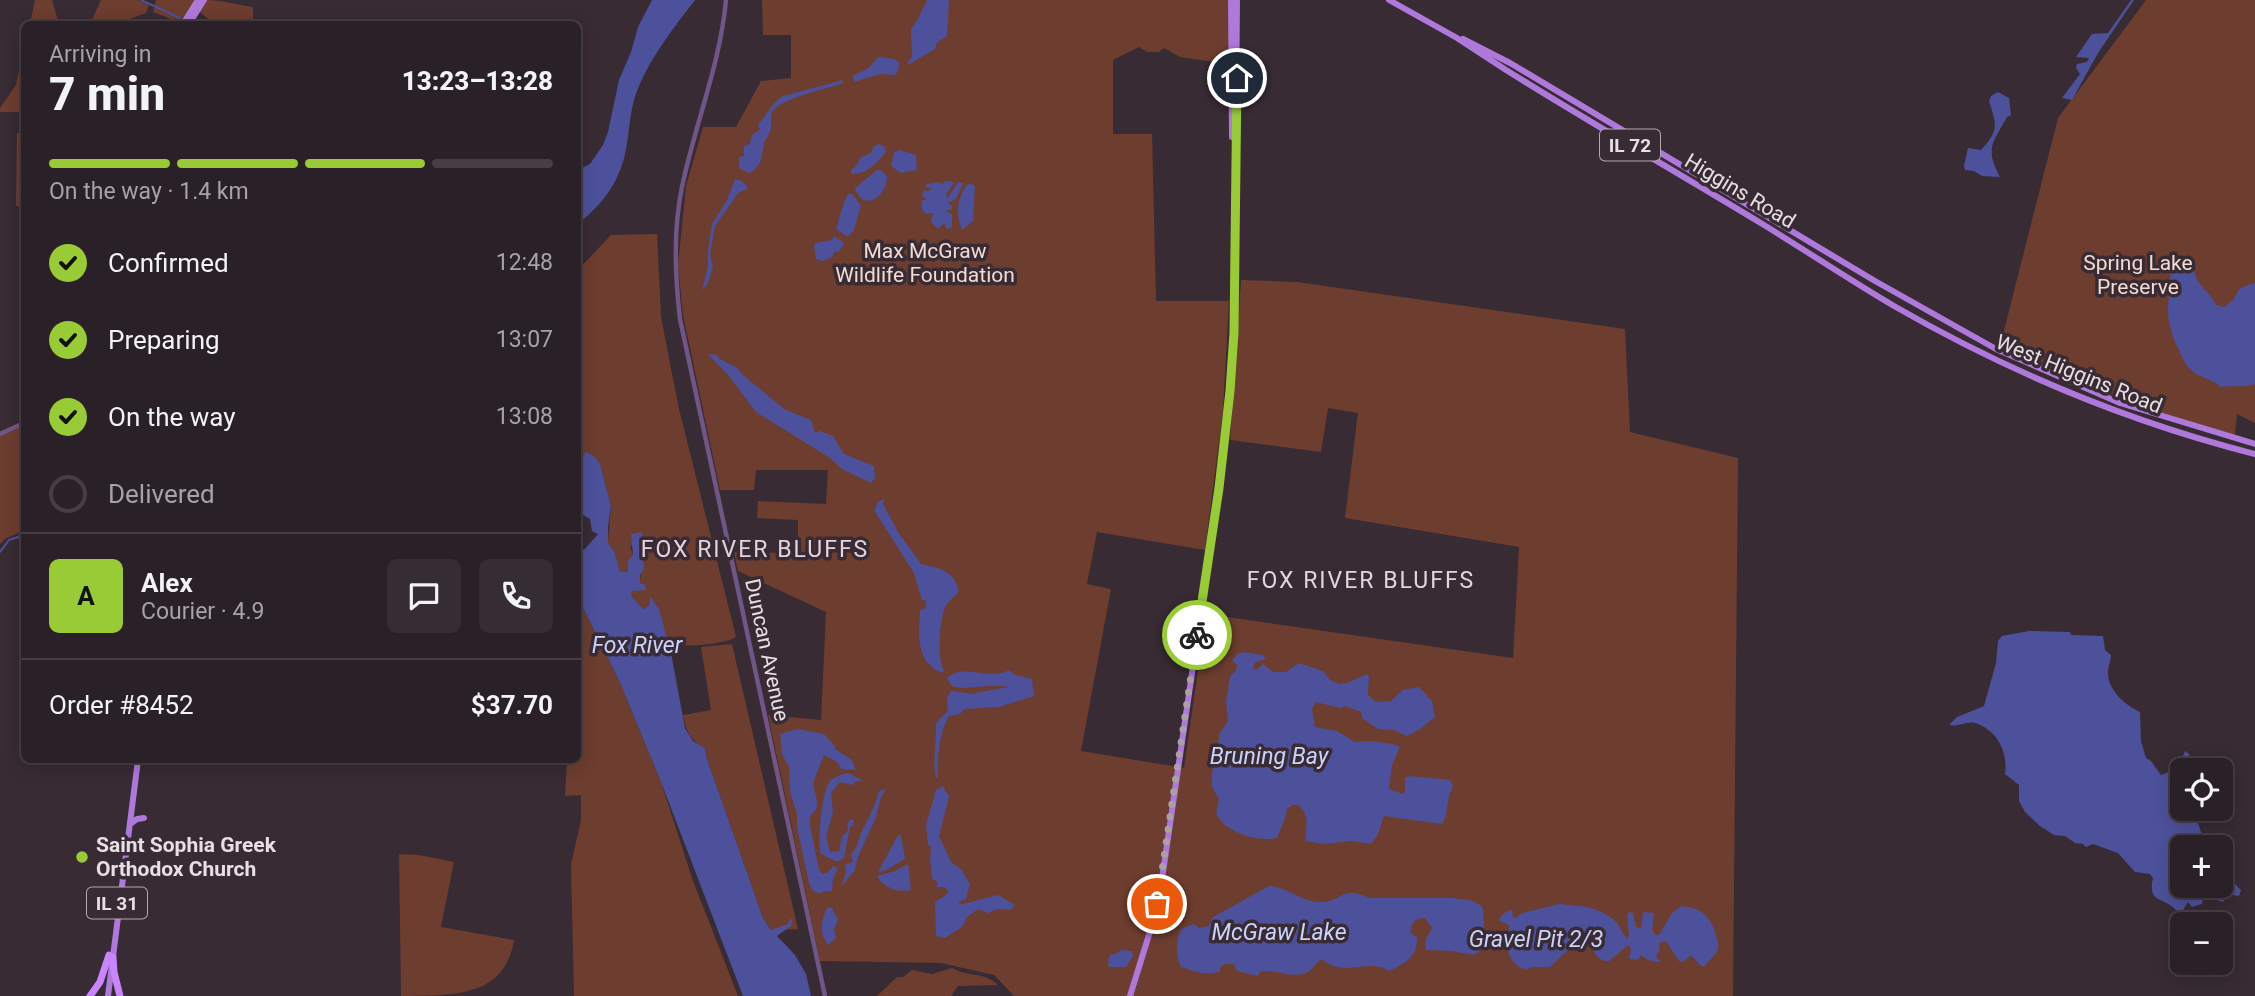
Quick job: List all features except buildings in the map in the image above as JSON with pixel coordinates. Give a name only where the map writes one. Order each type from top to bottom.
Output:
[{"type":"highway","points":[[90,996],[100,982],[111,956]]},
{"type":"highway","points":[[111,956],[120,996]]},
{"type":"main road","points":[[185,21],[198,0]]},
{"type":"main road","points":[[191,21],[204,0]]},
{"type":"main road","points":[[1231,0],[1232,141],[1235,160]]},
{"type":"main road","points":[[1130,996],[1161,886],[1224,448],[1234,343],[1237,0]]},
{"type":"main road","name":"Higgins Road","points":[[1389,0],[1457,38],[1897,308]]},
{"type":"main road","name":"Higgins Road","points":[[1457,38],[1475,44],[1510,63],[1899,295]]},
{"type":"main road","name":"West Higgins Road","points":[[1899,295],[1996,349],[2059,378],[2151,414],[2255,444]]},
{"type":"main road","name":"West Higgins Road","points":[[1897,308],[1991,357],[2094,403],[2213,444],[2255,454]]},
{"type":"main road","name":"IL 31","points":[[106,996],[138,763]]},
{"type":"main road","name":"IL 31","points":[[111,956],[131,807]]},
{"type":"main road","points":[[130,824],[144,818]]},
{"type":"street","name":"Duncan Avenue","points":[[726,0],[715,65],[682,185],[675,265],[680,320],[825,996]]},
{"type":"street","points":[[0,434],[21,424]]},
{"type":"green space","points":[[35,0],[52,0],[58,21],[31,21]]},
{"type":"green space","points":[[101,0],[138,0],[149,5],[146,13],[123,21],[91,21]]},
{"type":"green space","points":[[156,0],[196,0],[182,21],[153,12]]},
{"type":"green space","points":[[206,0],[253,7],[253,21],[211,21],[199,11]]},
{"type":"green space","name":"Max McGraw Wildlife Foundation","points":[[762,0],[1228,0],[1229,64],[1180,57],[1164,48],[1159,52],[1147,52],[1139,47],[1113,60],[1113,134],[1152,134],[1156,301],[1229,301],[1223,410],[1205,550],[1097,532],[1087,584],[1111,589],[1081,751],[1184,768],[1206,614],[1513,658],[1519,547],[1345,518],[1358,413],[1328,408],[1321,452],[1230,440],[1241,280],[1297,282],[1625,329],[1630,432],[1738,458],[1733,996],[1014,996],[994,975],[941,963],[820,961],[768,715],[821,720],[826,612],[738,571],[734,552],[798,553],[798,520],[757,518],[758,501],[826,504],[828,470],[756,470],[754,490],[720,490],[683,315],[678,265],[686,186],[703,127],[736,127],[761,81],[791,78],[791,35],[763,35]]},
{"type":"green space","name":"Spring Lake Preserve","points":[[2146,0],[2255,0],[2255,423],[2237,414],[2235,435],[2089,386],[2032,363],[2000,346],[2058,118]]},
{"type":"green space","points":[[21,62],[21,112],[0,112],[0,108],[16,85]]},
{"type":"green space","points":[[17,133],[21,133],[21,206],[16,206]]},
{"type":"green space","points":[[657,234],[661,317],[679,409],[736,637],[731,640],[692,645],[669,642],[663,631],[659,609],[650,605],[643,609],[630,596],[632,591],[646,589],[640,583],[644,555],[630,545],[633,555],[628,572],[620,572],[615,553],[608,543],[611,506],[600,464],[581,464],[581,267],[611,235]]},
{"type":"green space","points":[[21,426],[21,532],[6,538],[0,544],[0,436]]},
{"type":"green space","points":[[581,603],[621,685],[661,782],[693,881],[738,996],[574,996],[571,864],[581,820],[581,795],[565,796],[567,763],[581,763]]},
{"type":"green space","points":[[732,644],[798,929],[771,930],[763,918],[705,748],[692,738],[684,721],[683,715],[711,710],[701,647]]},
{"type":"green space","points":[[399,854],[454,862],[441,927],[514,940],[509,958],[489,982],[459,993],[401,996]]},
{"type":"green space","points":[[952,968],[988,978],[998,985],[958,986],[951,996],[877,996],[897,977],[903,977],[912,970],[932,974]]},
{"type":"water","points":[[652,0],[695,0],[644,74],[631,111],[622,165],[613,185],[601,202],[581,221],[581,168],[590,164],[603,145],[619,80],[638,27]]},
{"type":"water","points":[[927,0],[949,0],[947,36],[937,42],[935,49],[910,64],[907,63],[912,57],[911,29]]},
{"type":"water","points":[[2131,0],[2134,0],[2098,53],[2072,100],[2062,98],[2080,74],[2076,68],[2077,64],[2087,62],[2089,58],[2076,57],[2092,34],[2108,33]]},
{"type":"water","points":[[879,57],[894,59],[900,63],[896,75],[880,74],[854,82],[853,76],[867,69]]},
{"type":"water","points":[[843,80],[842,84],[797,97],[775,108],[759,164],[749,173],[739,168],[739,157],[744,156],[744,146],[750,144],[752,135],[760,130],[758,125],[775,102],[783,96]]},
{"type":"water","points":[[1998,92],[2009,98],[2011,115],[2007,117],[1992,146],[1995,167],[2000,177],[1982,176],[1965,170],[1964,166],[1968,148],[1981,150],[1994,132],[1995,122],[1989,101],[1991,96]]},
{"type":"water","points":[[879,144],[885,147],[886,152],[879,160],[867,170],[851,174],[861,157],[871,153],[873,147]]},
{"type":"water","points":[[900,150],[916,155],[917,170],[901,173],[891,166],[894,152]]},
{"type":"water","points":[[877,170],[887,176],[886,184],[879,196],[869,201],[863,200],[855,188]]},
{"type":"water","points":[[735,179],[742,181],[748,188],[738,193],[715,226],[710,255],[713,267],[707,285],[702,290],[708,266],[712,224],[727,200]]},
{"type":"water","points":[[945,181],[954,182],[946,195],[948,198],[958,182],[963,183],[956,199],[948,203],[952,209],[945,211],[952,214],[952,227],[947,229],[944,223],[938,229],[931,222],[933,213],[926,214],[922,210],[921,201],[927,199],[922,196],[924,190],[928,192],[931,189],[925,186],[926,184],[940,182],[942,185]]},
{"type":"water","points":[[969,183],[975,186],[973,221],[962,230],[958,205]]},
{"type":"water","points":[[849,193],[861,205],[854,230],[848,237],[836,229]]},
{"type":"water","points":[[834,236],[844,243],[839,252],[835,251],[832,257],[823,261],[816,259],[816,243],[832,240]]},
{"type":"water","points":[[2188,260],[2198,281],[2216,305],[2224,307],[2233,300],[2240,288],[2255,283],[2255,384],[2221,387],[2200,376],[2184,361],[2173,337],[2168,308],[2171,268]]},
{"type":"water","points":[[708,354],[717,355],[736,367],[784,409],[811,420],[815,433],[820,431],[833,436],[844,454],[874,466],[875,478],[871,483],[842,469],[830,458],[756,412],[729,376]]},
{"type":"water","name":"Fox River","points":[[586,452],[594,456],[600,464],[611,506],[608,543],[615,553],[620,572],[628,572],[628,561],[633,555],[631,534],[642,532],[644,569],[640,575],[640,583],[645,585],[646,590],[632,591],[631,596],[643,609],[650,605],[650,596],[659,609],[671,653],[685,728],[693,741],[705,748],[763,918],[771,930],[788,924],[790,919],[793,919],[791,926],[777,936],[795,955],[806,974],[811,996],[743,996],[661,782],[621,685],[581,603],[581,547],[584,550],[598,534],[592,531],[590,519],[581,510],[581,460]]},
{"type":"water","points":[[884,499],[883,504],[898,532],[921,564],[945,571],[957,584],[959,592],[947,604],[941,626],[940,656],[943,673],[927,663],[923,655],[919,638],[920,610],[926,608],[926,600],[922,600],[914,573],[874,510],[879,501]]},
{"type":"water","points":[[2029,631],[2103,636],[2105,650],[2111,655],[2108,672],[2111,685],[2123,701],[2140,712],[2141,741],[2146,758],[2161,775],[2170,771],[2170,821],[2197,821],[2203,835],[2170,835],[2170,898],[2205,898],[2202,904],[2192,907],[2188,902],[2183,910],[2177,911],[2152,892],[2153,878],[2150,874],[2135,872],[2118,853],[2093,844],[2086,847],[2065,836],[2054,835],[2040,826],[2025,812],[2019,801],[2019,785],[2005,774],[2003,750],[1990,731],[1975,723],[1949,725],[1957,717],[1984,706],[1996,663],[1998,641],[2002,636]]},
{"type":"water","name":"Bruning Bay","points":[[1244,652],[1263,655],[1266,659],[1255,662],[1253,668],[1256,670],[1263,664],[1273,672],[1286,672],[1299,663],[1323,671],[1330,680],[1339,684],[1367,674],[1368,695],[1376,702],[1391,701],[1403,690],[1419,687],[1432,701],[1435,717],[1407,736],[1394,730],[1378,729],[1362,718],[1361,712],[1345,706],[1340,708],[1316,702],[1312,709],[1315,727],[1337,731],[1355,742],[1371,741],[1400,747],[1392,765],[1389,789],[1403,794],[1405,778],[1409,776],[1450,780],[1453,786],[1442,824],[1384,816],[1378,834],[1371,844],[1352,841],[1323,844],[1306,841],[1307,822],[1299,805],[1292,805],[1287,809],[1277,838],[1260,839],[1243,835],[1221,821],[1216,814],[1219,799],[1212,787],[1212,773],[1220,733],[1228,721],[1226,702],[1230,676],[1238,665],[1232,661],[1237,654]]},
{"type":"water","points":[[1009,670],[1015,675],[1032,679],[1034,696],[999,707],[964,709],[960,714],[949,716],[941,737],[936,778],[936,723],[948,711],[947,698],[951,691],[975,694],[1009,687],[960,688],[952,685],[947,678],[961,672],[994,674]]},
{"type":"water","points":[[797,729],[824,734],[835,749],[852,760],[856,770],[841,769],[837,762],[824,755],[813,783],[817,805],[810,816],[810,826],[819,869],[822,874],[833,866],[838,868],[832,891],[823,891],[820,894],[813,891],[809,883],[797,827],[797,814],[790,792],[789,767],[782,754],[780,734]]},
{"type":"water","points":[[2185,751],[2190,758],[2182,758]]},
{"type":"water","points":[[849,773],[863,781],[856,781],[852,785],[840,782],[831,793],[833,812],[826,837],[830,852],[839,851],[842,837],[848,830],[847,824],[851,819],[854,821],[850,827],[844,858],[837,862],[821,854],[821,816],[830,781]]},
{"type":"water","points":[[943,786],[949,797],[939,836],[951,862],[961,869],[970,884],[966,899],[959,902],[959,905],[998,895],[1015,905],[1010,910],[997,909],[988,913],[978,909],[967,917],[962,927],[945,938],[936,936],[935,902],[948,891],[945,887],[936,887],[938,883],[932,878],[931,847],[928,845],[926,825],[936,790]]},
{"type":"water","points":[[886,789],[855,870],[841,887],[846,872],[845,864],[853,862],[851,854],[879,791]]},
{"type":"water","points":[[898,835],[901,835],[905,859],[878,872]]},
{"type":"water","points":[[908,864],[911,890],[892,889],[883,884],[877,876],[895,871]]},
{"type":"water","points":[[2233,882],[2241,890],[2239,896],[2233,895]]},
{"type":"water","name":"McGraw Lake","points":[[1269,886],[1315,902],[1328,901],[1347,893],[1369,898],[1454,898],[1473,901],[1482,906],[1485,939],[1479,952],[1473,955],[1426,950],[1425,941],[1432,928],[1425,918],[1421,918],[1411,927],[1411,933],[1417,938],[1413,954],[1400,966],[1389,971],[1373,966],[1339,967],[1322,959],[1310,971],[1299,975],[1266,971],[1260,972],[1258,976],[1237,971],[1234,964],[1224,964],[1220,971],[1210,973],[1181,967],[1177,948],[1181,929],[1194,924],[1199,928],[1209,926],[1213,917]]},
{"type":"water","name":"Gravel Pit 2/3","points":[[1559,904],[1588,907],[1608,915],[1627,938],[1629,912],[1633,913],[1636,927],[1641,928],[1643,912],[1654,913],[1652,930],[1655,935],[1659,935],[1672,913],[1681,906],[1693,908],[1702,912],[1709,920],[1715,931],[1718,948],[1705,966],[1701,966],[1691,955],[1683,962],[1679,961],[1666,941],[1659,943],[1656,957],[1661,961],[1659,962],[1648,960],[1641,955],[1638,960],[1629,959],[1631,949],[1628,945],[1609,961],[1601,960],[1589,944],[1571,949],[1550,967],[1532,967],[1526,970],[1518,966],[1508,951],[1509,925],[1500,921],[1500,917],[1512,910],[1513,917],[1516,918],[1522,913]]},
{"type":"water","points":[[828,907],[832,908],[838,920],[834,929],[836,938],[828,945],[822,926]]},
{"type":"water","points":[[1120,950],[1132,951],[1133,956],[1126,967],[1109,967],[1110,955]]},
{"type":"waterway","points":[[141,0],[180,18]]},
{"type":"waterway","points":[[0,552],[9,540],[21,536]]},
{"type":"way so far","points":[[1157,904],[1197,635]]},
{"type":"place","name":"Saint Sophia Greek Orthodox Church","points":[[82,857]]},
{"type":"district","name":"FOX RIVER BLUFFS","points":[[755,549]]},
{"type":"district","name":"FOX RIVER BLUFFS","points":[[1361,580]]},
{"type":"route","points":[[1197,635],[1230,391],[1234,332],[1237,78]]}]
